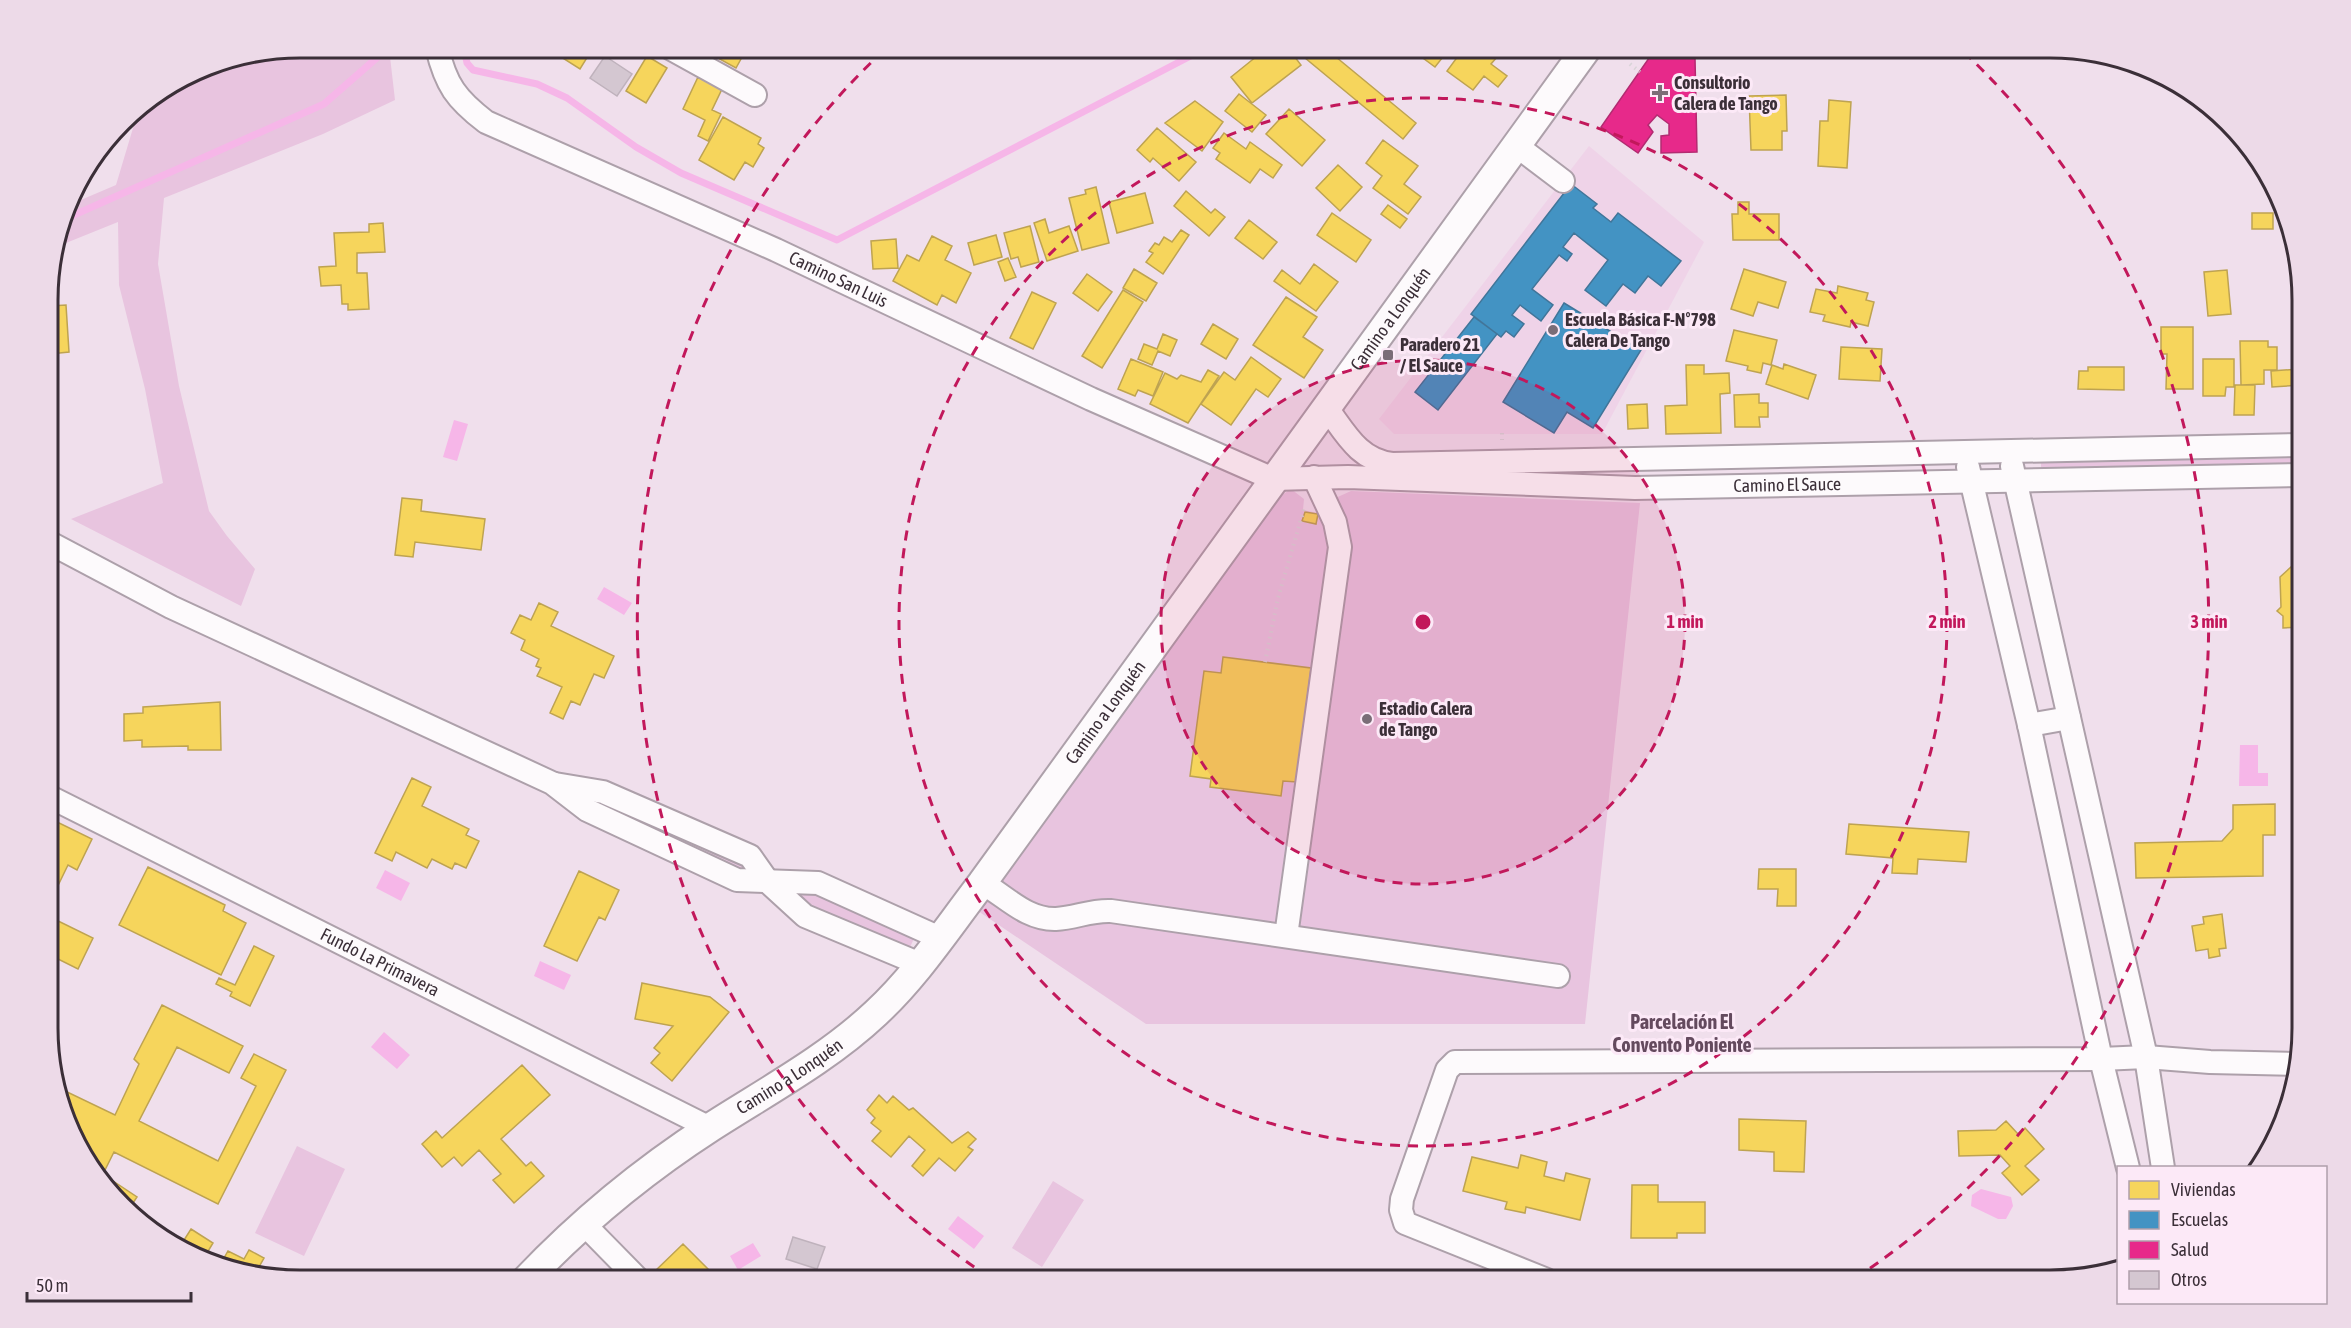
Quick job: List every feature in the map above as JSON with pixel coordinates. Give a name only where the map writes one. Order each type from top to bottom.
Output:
[{"type":"main road","name":"Camino a Lonquén","points":[[536,1270],[583,1222],[632,1182],[710,1128],[815,1062],[875,1014],[900,990],[982,883],[1580,58]]},
{"type":"street","name":"Camino San Luis","points":[[439,58],[449,86],[461,103],[486,122],[776,250],[1091,399],[1273,479]]},
{"type":"street","points":[[688,58],[755,95]]},
{"type":"street","points":[[1517,146],[1563,181]]},
{"type":"street","name":"Camino El Sauce","points":[[1326,407],[1360,451],[1379,462],[1392,464],[2292,445]]},
{"type":"street","points":[[2008,450],[2146,1057],[2163,1166]]},
{"type":"street","points":[[1348,477],[1357,463],[1360,451]]},
{"type":"street","points":[[1965,452],[2029,725],[2101,1059],[2128,1166]]},
{"type":"street","name":"Camino El Sauce","points":[[1273,479],[1348,477],[1635,488],[2292,475]]},
{"type":"street","points":[[1286,936],[1340,547],[1335,522],[1314,477]]},
{"type":"street","points":[[58,547],[171,607],[552,783],[587,810],[737,880],[769,883],[818,883],[940,938]]},
{"type":"street","points":[[2029,725],[2069,718]]},
{"type":"street","name":"Fundo La Primavera","points":[[58,801],[710,1128]]},
{"type":"street","points":[[769,883],[805,916],[920,964]]},
{"type":"street","points":[[982,883],[1024,912],[1044,918],[1065,918],[1095,910],[1111,911],[1558,976]]},
{"type":"street","points":[[1522,1270],[1405,1223],[1401,1216],[1402,1200],[1447,1070],[1455,1062],[2146,1057],[2210,1062],[2289,1064]]},
{"type":"street","points":[[583,1222],[629,1270]]},
{"type":"path","points":[[1630,64],[1640,72]]},
{"type":"path","points":[[1502,433],[1502,440]]},
{"type":"path","points":[[1265,662],[1278,598],[1304,510]]},
{"type":"shaded area","points":[[301,58],[390,58],[395,100],[323,134],[164,198],[158,264],[179,386],[209,511],[255,569],[241,606],[71,519],[163,483],[145,389],[119,285],[118,222],[66,243],[80,200],[116,185],[134,125],[166,99],[194,83],[223,71],[253,63]]},
{"type":"shaded area","name":"Escuela Básica F-N°798 Calera De Tango","points":[[1589,146],[1704,242],[1602,434],[1394,434],[1379,419]]},
{"type":"shaded area","points":[[454,420],[468,424],[457,461],[443,457]]},
{"type":"shaded area","points":[[2292,458],[2292,469],[2041,474],[2041,462]]},
{"type":"shaded area","name":"Estadio Calera de Tango","points":[[1291,489],[1304,499],[1303,510],[1318,513],[1328,524],[1331,500],[1351,491],[1640,503],[1585,1024],[1146,1024],[978,911],[1279,497]]},
{"type":"shaded area","points":[[604,587],[632,603],[624,615],[597,599]]},
{"type":"shaded area","points":[[2240,745],[2258,745],[2258,773],[2268,773],[2268,786],[2239,786]]},
{"type":"shaded area","points":[[601,796],[740,858],[752,873],[734,872],[594,806]]},
{"type":"shaded area","points":[[385,870],[410,883],[401,901],[376,888]]},
{"type":"shaded area","points":[[783,887],[817,889],[916,934],[907,954],[808,908]]},
{"type":"shaded area","points":[[540,961],[571,975],[564,990],[534,976]]},
{"type":"shaded area","points":[[384,1032],[410,1055],[397,1069],[371,1047]]},
{"type":"shaded area","points":[[297,1146],[345,1169],[304,1256],[255,1233]]},
{"type":"shaded area","points":[[1053,1181],[1084,1200],[1042,1267],[1012,1248]]},
{"type":"shaded area","points":[[1981,1189],[2011,1197],[2013,1206],[2006,1219],[1998,1219],[1971,1206],[1972,1195]]},
{"type":"shaded area","points":[[958,1216],[984,1236],[974,1249],[948,1229]]},
{"type":"shaded area","points":[[753,1243],[761,1256],[738,1270],[730,1256]]},
{"type":"building: Viviendas","points":[[563,58],[587,58],[580,69]]},
{"type":"building: Viviendas","points":[[646,58],[650,58],[667,68],[646,103],[626,91]]},
{"type":"building: Viviendas","points":[[718,58],[742,58],[736,68]]},
{"type":"building: Viviendas","points":[[1255,58],[1296,58],[1301,65],[1252,103],[1231,77]]},
{"type":"building: Viviendas","points":[[1305,58],[1337,58],[1416,123],[1403,139]]},
{"type":"building: Viviendas","points":[[1423,58],[1442,58],[1435,67]]},
{"type":"building: Viviendas","points":[[1457,58],[1496,58],[1491,64],[1507,76],[1498,87],[1484,76],[1473,90],[1447,71]]},
{"type":"building: Viviendas","points":[[698,77],[722,89],[712,110],[721,114],[708,141],[698,136],[705,120],[683,109]]},
{"type":"building: Viviendas","points":[[1239,94],[1266,115],[1252,132],[1225,111]]},
{"type":"building: Viviendas","points":[[1786,95],[1787,131],[1782,131],[1782,150],[1751,150],[1749,96]]},
{"type":"building: Viviendas","points":[[1829,100],[1851,102],[1847,168],[1818,166],[1820,121],[1828,121]]},
{"type":"building: Viviendas","points":[[1195,101],[1223,122],[1202,151],[1165,123]]},
{"type":"building: Viviendas","points":[[1289,109],[1325,140],[1302,166],[1266,134]]},
{"type":"building: Viviendas","points":[[723,117],[761,138],[758,144],[764,148],[753,167],[745,162],[734,180],[699,160]]},
{"type":"building: Viviendas","points":[[1157,128],[1196,162],[1179,181],[1153,158],[1150,162],[1137,150]]},
{"type":"building: Viviendas","points":[[1224,133],[1246,149],[1250,142],[1282,165],[1273,178],[1260,169],[1250,183],[1216,159],[1220,153],[1213,148]]},
{"type":"building: Viviendas","points":[[1383,140],[1418,166],[1404,184],[1421,197],[1408,214],[1373,188],[1382,176],[1366,163]]},
{"type":"building: Viviendas","points":[[1338,165],[1362,187],[1340,211],[1316,188]]},
{"type":"building: Viviendas","points":[[1096,187],[1109,243],[1082,250],[1069,198],[1086,194],[1085,190]]},
{"type":"building: Viviendas","points":[[1186,191],[1211,213],[1215,209],[1225,217],[1209,236],[1174,206]]},
{"type":"building: Viviendas","points":[[1145,193],[1153,223],[1117,233],[1109,202]]},
{"type":"building: Viviendas","points":[[1738,202],[1749,202],[1749,214],[1779,214],[1779,240],[1733,240],[1732,214],[1738,214]]},
{"type":"building: Viviendas","points":[[1388,205],[1407,219],[1400,228],[1381,214]]},
{"type":"building: Viviendas","points":[[1332,213],[1371,240],[1356,262],[1317,235]]},
{"type":"building: Viviendas","points":[[2252,213],[2273,213],[2273,229],[2252,229]]},
{"type":"building: Viviendas","points":[[1045,219],[1049,233],[1069,226],[1078,251],[1047,261],[1034,223]]},
{"type":"building: Viviendas","points":[[1249,220],[1277,242],[1263,259],[1235,238]]},
{"type":"building: Viviendas","points":[[383,223],[385,252],[357,253],[357,273],[367,273],[369,309],[348,310],[348,304],[342,304],[341,285],[321,286],[319,267],[336,266],[334,233],[369,232],[369,224]]},
{"type":"building: Viviendas","points":[[1030,226],[1039,262],[1021,267],[1018,257],[1011,259],[1004,233]]},
{"type":"building: Viviendas","points":[[1181,230],[1189,235],[1163,274],[1146,262],[1153,253],[1149,251],[1155,243],[1159,245],[1164,237],[1172,242]]},
{"type":"building: Viviendas","points":[[996,235],[1002,257],[974,265],[968,243]]},
{"type":"building: Viviendas","points":[[932,236],[952,246],[945,260],[971,273],[956,303],[942,295],[937,305],[893,281],[907,255],[919,261]]},
{"type":"building: Viviendas","points":[[896,239],[898,268],[873,269],[871,241]]},
{"type":"building: Viviendas","points":[[1008,258],[1016,277],[1005,281],[998,262]]},
{"type":"building: Viviendas","points":[[1314,264],[1338,282],[1316,311],[1274,281],[1282,270],[1300,284]]},
{"type":"building: Viviendas","points":[[1134,269],[1157,283],[1146,301],[1123,288]]},
{"type":"building: Viviendas","points":[[1744,269],[1786,282],[1778,308],[1758,302],[1753,316],[1731,309]]},
{"type":"building: Viviendas","points":[[2227,270],[2231,314],[2208,316],[2204,272]]},
{"type":"building: Viviendas","points":[[1087,274],[1112,292],[1098,311],[1073,293]]},
{"type":"building: Viviendas","points":[[1838,286],[1868,293],[1866,300],[1874,302],[1868,326],[1851,322],[1850,327],[1823,321],[1825,315],[1810,312],[1816,289],[1837,293]]},
{"type":"building: Viviendas","points":[[1123,290],[1143,302],[1102,368],[1082,356]]},
{"type":"building: Viviendas","points":[[1032,292],[1056,303],[1033,349],[1010,338]]},
{"type":"building: Viviendas","points":[[1286,297],[1317,317],[1303,337],[1323,350],[1304,378],[1253,345]]},
{"type":"building: Viviendas","points":[[66,305],[69,352],[58,353],[58,306]]},
{"type":"building: Viviendas","points":[[1213,324],[1238,339],[1226,359],[1201,344]]},
{"type":"building: Viviendas","points":[[2161,327],[2193,327],[2193,389],[2166,389],[2167,354],[2161,354]]},
{"type":"building: Viviendas","points":[[1734,330],[1777,340],[1771,365],[1763,363],[1761,373],[1747,370],[1748,366],[1726,361]]},
{"type":"building: Viviendas","points":[[1163,334],[1177,340],[1170,356],[1158,351],[1152,365],[1138,359],[1144,344],[1157,349]]},
{"type":"building: Viviendas","points":[[2240,341],[2268,341],[2268,347],[2277,347],[2277,370],[2264,370],[2264,384],[2241,385]]},
{"type":"building: Viviendas","points":[[1841,347],[1882,349],[1880,381],[1839,379]]},
{"type":"building: Viviendas","points":[[1251,357],[1281,379],[1268,397],[1256,389],[1231,425],[1201,404],[1224,372],[1235,380]]},
{"type":"building: Viviendas","points":[[1131,359],[1163,372],[1153,396],[1138,390],[1135,396],[1118,389]]},
{"type":"building: Viviendas","points":[[2203,359],[2234,359],[2234,387],[2226,387],[2225,396],[2203,396]]},
{"type":"building: Viviendas","points":[[1784,364],[1816,375],[1808,399],[1766,384],[1772,365],[1783,369]]},
{"type":"building: Viviendas","points":[[1686,365],[1704,365],[1704,374],[1729,373],[1730,393],[1720,394],[1721,433],[1666,434],[1665,406],[1687,405]]},
{"type":"building: Viviendas","points":[[2088,367],[2124,367],[2124,390],[2078,389],[2079,371],[2088,371]]},
{"type":"building: Viviendas","points":[[1208,370],[1219,376],[1188,423],[1150,404],[1165,373],[1177,379],[1181,375],[1201,382]]},
{"type":"building: Viviendas","points":[[2292,370],[2292,386],[2272,387],[2271,371]]},
{"type":"building: Viviendas","points":[[2235,385],[2255,385],[2254,415],[2234,415]]},
{"type":"building: Viviendas","points":[[1759,394],[1759,403],[1768,403],[1768,417],[1759,417],[1760,427],[1735,427],[1734,395]]},
{"type":"building: Viviendas","points":[[1647,404],[1648,428],[1628,429],[1627,405]]},
{"type":"building: Viviendas","points":[[402,498],[422,500],[421,511],[485,519],[481,550],[415,542],[413,557],[395,555]]},
{"type":"building: Viviendas","points":[[1305,512],[1318,514],[1316,524],[1302,521]]},
{"type":"building: Viviendas","points":[[2292,566],[2292,628],[2283,628],[2283,616],[2277,611],[2281,607],[2280,577]]},
{"type":"building: Viviendas","points":[[539,603],[558,612],[551,626],[614,656],[604,678],[594,674],[580,705],[571,701],[563,719],[550,713],[562,687],[537,676],[541,668],[536,666],[539,659],[521,650],[525,640],[511,633],[520,615],[531,620]]},
{"type":"building: Viviendas","points":[[1223,657],[1311,668],[1297,782],[1283,781],[1281,796],[1210,787],[1211,779],[1190,776],[1204,671],[1221,673]]},
{"type":"building: Viviendas","points":[[220,702],[221,750],[188,750],[188,746],[142,747],[142,740],[124,741],[124,714],[143,713],[143,707]]},
{"type":"building: Viviendas","points":[[412,778],[431,787],[422,806],[469,829],[466,835],[479,841],[466,868],[455,863],[452,869],[432,859],[427,868],[396,852],[392,861],[375,853]]},
{"type":"building: Viviendas","points":[[2275,804],[2275,835],[2263,835],[2263,876],[2136,878],[2135,843],[2222,841],[2233,829],[2233,805]]},
{"type":"building: Viviendas","points":[[58,822],[92,839],[77,870],[68,865],[58,886]]},
{"type":"building: Viviendas","points":[[1849,824],[1969,832],[1966,862],[1918,859],[1917,874],[1892,873],[1893,858],[1846,854]]},
{"type":"building: Viviendas","points":[[148,867],[225,905],[223,911],[246,923],[221,975],[119,925]]},
{"type":"building: Viviendas","points":[[1759,869],[1796,869],[1796,906],[1777,906],[1778,889],[1758,889]]},
{"type":"building: Viviendas","points":[[579,871],[619,890],[605,920],[599,917],[577,961],[544,946]]},
{"type":"building: Viviendas","points":[[2222,914],[2226,948],[2219,949],[2220,956],[2209,958],[2208,949],[2196,951],[2192,926],[2204,924],[2203,917]]},
{"type":"building: Viviendas","points":[[58,921],[93,938],[78,969],[58,959]]},
{"type":"building: Viviendas","points":[[254,946],[274,956],[250,1006],[230,996],[232,992],[216,984],[219,978],[235,985]]},
{"type":"building: Viviendas","points":[[642,983],[710,997],[729,1012],[672,1081],[651,1063],[660,1053],[654,1048],[673,1026],[635,1019]]},
{"type":"building: Viviendas","points":[[162,1005],[243,1046],[229,1073],[177,1047],[139,1121],[218,1161],[256,1086],[241,1078],[254,1054],[286,1070],[218,1204],[114,1152],[105,1170],[99,1162],[83,1134],[68,1092],[115,1115],[139,1064],[134,1059]]},
{"type":"building: Viviendas","points":[[522,1065],[550,1095],[501,1139],[526,1166],[531,1162],[544,1176],[514,1203],[493,1180],[501,1174],[479,1150],[462,1166],[454,1157],[442,1167],[422,1144],[436,1131],[442,1138]]},
{"type":"building: Viviendas","points":[[879,1095],[887,1103],[893,1096],[909,1110],[913,1108],[952,1143],[968,1132],[976,1139],[968,1147],[973,1150],[955,1171],[939,1158],[923,1176],[912,1166],[925,1150],[909,1136],[891,1157],[872,1141],[881,1131],[871,1123],[875,1118],[867,1110]]},
{"type":"building: Viviendas","points":[[1739,1119],[1806,1121],[1804,1172],[1774,1171],[1774,1152],[1739,1150]]},
{"type":"building: Viviendas","points":[[2006,1121],[2018,1134],[2025,1128],[2044,1149],[2025,1166],[2039,1180],[2022,1195],[2002,1173],[2010,1166],[2000,1155],[1959,1156],[1958,1131],[1996,1130]]},
{"type":"building: Viviendas","points":[[1521,1155],[1547,1162],[1544,1176],[1564,1181],[1566,1173],[1590,1179],[1580,1220],[1526,1207],[1525,1213],[1505,1209],[1507,1202],[1463,1191],[1472,1157],[1518,1168]]},
{"type":"building: Viviendas","points":[[115,1182],[137,1197],[133,1203]]},
{"type":"building: Viviendas","points":[[1632,1185],[1658,1185],[1658,1202],[1705,1202],[1705,1233],[1677,1233],[1677,1238],[1631,1238]]},
{"type":"building: Viviendas","points":[[191,1229],[213,1243],[208,1251],[184,1239]]},
{"type":"building: Viviendas","points":[[683,1244],[709,1270],[656,1270]]},
{"type":"building: Viviendas","points":[[249,1250],[264,1258],[260,1266],[224,1257],[228,1251],[244,1259]]},
{"type":"building: Escuelas","points":[[1571,184],[1597,204],[1593,208],[1611,222],[1618,213],[1681,261],[1661,286],[1648,276],[1635,293],[1623,284],[1606,306],[1585,290],[1608,260],[1574,233],[1563,247],[1572,254],[1567,261],[1559,255],[1532,289],[1553,305],[1541,321],[1520,305],[1512,315],[1524,324],[1514,337],[1506,331],[1501,337],[1471,314]]},
{"type":"building: Escuelas","points":[[1564,303],[1641,350],[1593,428],[1567,412],[1554,433],[1503,402]]},
{"type":"building: Escuelas","points":[[1474,317],[1497,334],[1438,410],[1415,392]]},
{"type":"building: Salud","name":"Consultorio Calera de Tango","points":[[1649,58],[1695,58],[1697,152],[1661,153],[1661,136],[1669,135],[1669,124],[1657,115],[1648,125],[1653,132],[1638,153],[1601,127]]},
{"type":"building: Otros","points":[[604,58],[608,58],[632,74],[617,96],[590,78]]},
{"type":"building: Otros","points":[[793,1237],[825,1247],[817,1269],[786,1259]]},
{"type":"waterway","points":[[74,215],[324,104],[377,58]]},
{"type":"waterway","points":[[466,58],[473,70],[537,84],[567,98],[636,147],[681,173],[837,240],[1187,58]]},
{"type":"place","name":"Consultorio Calera de Tango","points":[[1660,93]]},
{"type":"place","name":"Escuela Básica F-N°798 Calera De Tango","points":[[1553,330]]},
{"type":"place","name":"Paradero 21 / El Sauce","points":[[1388,355]]},
{"type":"place","name":"Estadio Calera de Tango","points":[[1367,719]]},
{"type":"district","name":"Parcelación El Convento Poniente","points":[[1682,1034]]}]
